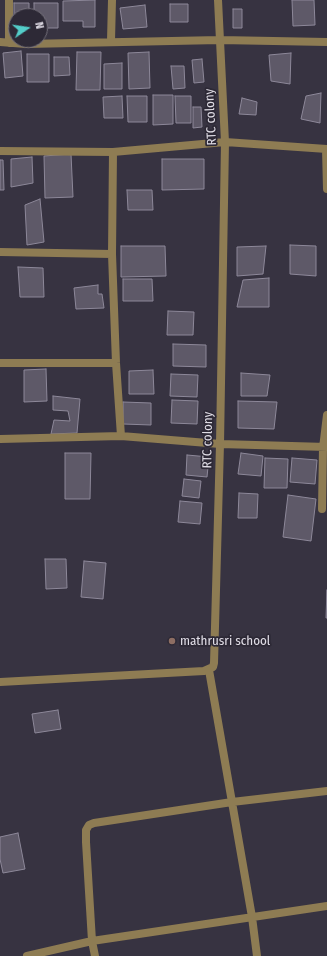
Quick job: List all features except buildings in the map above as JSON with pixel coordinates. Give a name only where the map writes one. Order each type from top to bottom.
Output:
[{"type":"street","points":[[9,0],[4,42],[26,44],[220,40],[327,42]]},
{"type":"street","points":[[111,42],[112,0]]},
{"type":"street","name":"RTC colony","points":[[209,670],[213,667],[214,663],[220,444],[225,142],[218,0]]},
{"type":"street","points":[[0,151],[113,152],[225,142],[326,149],[327,189]]},
{"type":"street","points":[[113,152],[112,254],[116,363],[121,436]]},
{"type":"street","points":[[0,252],[112,254]]},
{"type":"street","points":[[0,363],[116,363]]},
{"type":"street","points":[[322,509],[327,416]]},
{"type":"street","points":[[0,439],[121,436],[220,444],[325,447]]},
{"type":"street","points":[[0,682],[209,670],[252,917],[257,956]]},
{"type":"street","points":[[94,956],[86,842],[86,830],[89,825],[232,802],[327,791]]},
{"type":"street","points":[[27,956],[92,940],[327,906]]},
{"type":"place","name":"mathrusri school","points":[[172,641]]}]
